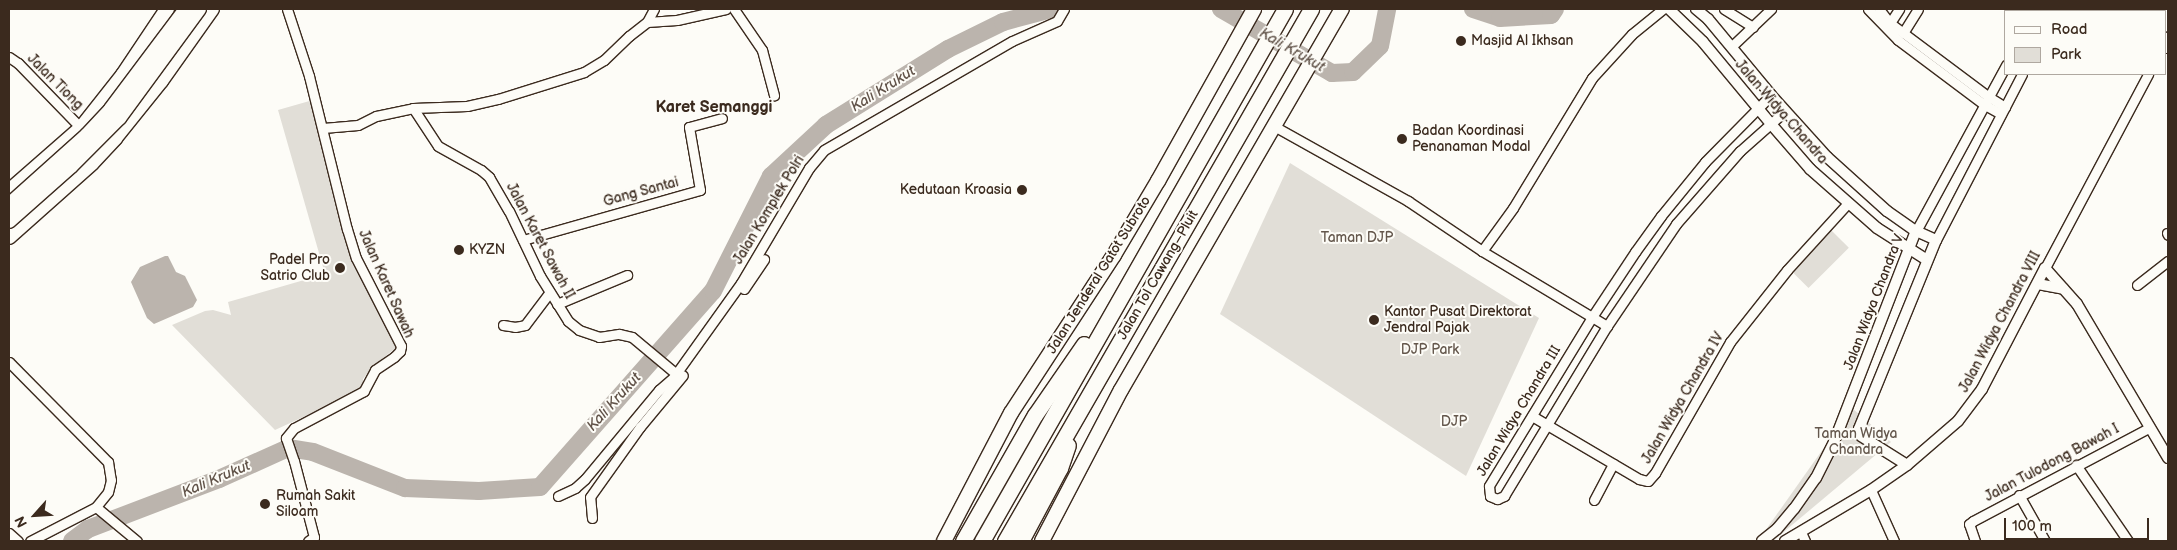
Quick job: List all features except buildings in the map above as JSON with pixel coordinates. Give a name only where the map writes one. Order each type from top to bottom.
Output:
[{"type":"highway","name":"Jalan Tol Cawang–Pluit","points":[[1005,541],[1311,9]]},
{"type":"highway","name":"Jalan Tol Cawang–Pluit","points":[[982,541],[1284,12]]},
{"type":"highway","points":[[963,541],[1035,415],[1136,270]]},
{"type":"highway","points":[[1021,541],[1060,468],[1080,410]]},
{"type":"main road","points":[[9,191],[81,128],[123,75],[168,9]]},
{"type":"main road","points":[[9,205],[87,135],[111,109],[186,9]]},
{"type":"main road","points":[[9,221],[71,166],[118,118],[200,9]]},
{"type":"main road","points":[[9,238],[106,147],[161,81],[212,9]]},
{"type":"main road","points":[[1042,541],[1121,390],[1342,9]]},
{"type":"main road","name":"Jalan Jenderal Gatot Subroto","points":[[944,541],[1011,413],[1114,255],[1253,11]]},
{"type":"main road","points":[[81,128],[94,151],[98,152],[106,147]]},
{"type":"main road","points":[[51,155],[59,157],[72,169],[73,174],[68,184]]},
{"type":"street","name":"Jalan Karet Sawah","points":[[287,9],[300,46],[323,128],[343,216],[356,258],[401,346],[400,351],[394,357],[375,370],[364,391],[294,428],[286,438],[314,537],[308,541]]},
{"type":"street","points":[[323,128],[358,125],[376,116],[413,108],[467,106],[498,99],[584,72],[604,60],[629,36],[648,22],[654,9]]},
{"type":"street","points":[[648,22],[677,20],[726,9]]},
{"type":"street","points":[[734,9],[762,50],[774,95]]},
{"type":"street","name":"Jalan Komplek Polri","points":[[558,496],[575,488],[585,479],[659,390],[676,374],[741,283],[809,168],[824,150],[1012,41],[1057,21],[1064,9]]},
{"type":"street","points":[[1482,251],[1513,208],[1592,78],[1632,34],[1663,9]]},
{"type":"street","name":"Jalan Widya Chandra","points":[[1669,9],[1704,42],[1810,169],[1847,204],[1908,249],[1927,260]]},
{"type":"street","name":"Jalan Widya Chandra","points":[[1696,9],[1732,46],[1771,96],[1827,157],[1861,189],[1916,231],[1936,240]]},
{"type":"street","points":[[1724,9],[1753,26]]},
{"type":"street","points":[[1732,46],[1771,9]]},
{"type":"street","points":[[1868,9],[1898,40],[2003,110]]},
{"type":"street","points":[[1879,9],[1890,23],[1987,101]]},
{"type":"street","points":[[1890,23],[1899,9]]},
{"type":"street","points":[[1903,33],[1918,9]]},
{"type":"street","name":"Jalan Tiong","points":[[9,57],[18,63],[81,128]]},
{"type":"street","name":"Jalan Widya Chandra V","points":[[1762,541],[1777,529],[1794,510],[1816,478],[1834,442],[1916,231],[2004,69]]},
{"type":"street","points":[[1903,468],[1894,456],[1860,436],[1859,429],[1936,240],[2021,75]]},
{"type":"street","name":"Jalan Widya Chandra VIII","points":[[1785,541],[1803,537],[1903,468],[1958,421],[1969,408],[2038,284],[2147,75]]},
{"type":"street","name":"Jalan Widya Chandra III","points":[[1771,96],[1705,162],[1661,216],[1592,316],[1488,486],[1488,493],[1493,498],[1504,496],[1607,326],[1676,224],[1740,151],[1785,111]]},
{"type":"street","name":"Jalan Karet Sawah II","points":[[413,108],[438,146],[481,170],[489,177],[509,210],[550,292],[568,321],[579,330],[599,337],[618,334],[632,337],[676,374]]},
{"type":"street","name":"Gang Santai","points":[[523,240],[700,190],[689,127],[722,118]]},
{"type":"street","points":[[1274,126],[1408,201],[1482,251],[1607,326]]},
{"type":"street","name":"Jalan Widya Chandra IV","points":[[1532,416],[1639,479],[1648,481],[1730,342],[1786,270],[1847,204]]},
{"type":"street","points":[[592,518],[590,497],[676,374],[764,259]]},
{"type":"street","points":[[2137,285],[2168,261]]},
{"type":"street","points":[[2045,268],[2077,304],[2149,428],[2164,445],[2168,458]]},
{"type":"street","points":[[557,304],[627,275]]},
{"type":"street","points":[[2038,284],[2064,289]]},
{"type":"street","points":[[503,325],[515,327],[525,325],[550,292]]},
{"type":"street","points":[[9,362],[108,462],[111,487],[96,507],[30,541]]},
{"type":"street","name":"Jalan Tulodong Bawah I","points":[[1975,541],[1969,524],[2019,495],[2149,428]]},
{"type":"street","points":[[1594,500],[1614,464]]},
{"type":"street","points":[[2076,465],[2128,541]]},
{"type":"street","points":[[1871,490],[1894,541]]},
{"type":"street","points":[[2019,495],[2045,541]]},
{"type":"street","points":[[96,507],[137,541]]},
{"type":"street","points":[[9,533],[18,541]]},
{"type":"green space","name":"Padel Pro Satrio Club","points":[[313,100],[338,202],[341,227],[354,261],[398,346],[372,367],[363,379],[363,386],[340,400],[275,430],[172,325],[205,311],[213,310],[231,315],[228,302],[325,274],[278,110]]},
{"type":"green space","name":"DJP Park","points":[[1290,163],[1539,318],[1466,476],[1220,314]]},
{"type":"green space","points":[[1829,228],[1849,248],[1808,288],[1789,268]]},
{"type":"green space","name":"Taman Widya Chandra","points":[[1852,408],[1891,442],[1773,541],[1758,541]]},
{"type":"shaded area","points":[[168,256],[176,272],[185,276],[197,300],[193,307],[154,324],[147,318],[131,282],[140,267]]},
{"type":"waterway","name":"Kali Krukut","points":[[72,541],[88,529],[219,479],[288,448],[313,452],[405,488],[479,491],[540,487],[713,291],[771,176],[826,125],[948,49],[1003,22],[1052,9]]},
{"type":"waterway","name":"Kali Krukut","points":[[1221,9],[1332,73],[1353,72],[1380,46],[1387,9]]},
{"type":"waterway","name":"Kali Krukut","points":[[1473,9],[1500,18],[1551,15],[1555,9]]},
{"type":"place","name":"Masjid Al Ikhsan","points":[[1461,41]]},
{"type":"place","name":"Badan Koordinasi Penanaman Modal","points":[[1402,139]]},
{"type":"place","name":"Kedutaan Kroasia","points":[[1022,190]]},
{"type":"place","name":"KYZN","points":[[459,250]]},
{"type":"place","name":"Padel Pro Satrio Club","points":[[340,268]]},
{"type":"place","name":"Kantor Pusat Direktorat Jendral Pajak","points":[[1374,320]]},
{"type":"place","name":"Rumah Sakit Siloam","points":[[265,504]]},
{"type":"district","name":"Karet Semanggi","points":[[714,108]]},
{"type":"park label","name":"Taman DJP","points":[[1357,238]]},
{"type":"park label","name":"DJP","points":[[1454,422]]}]
